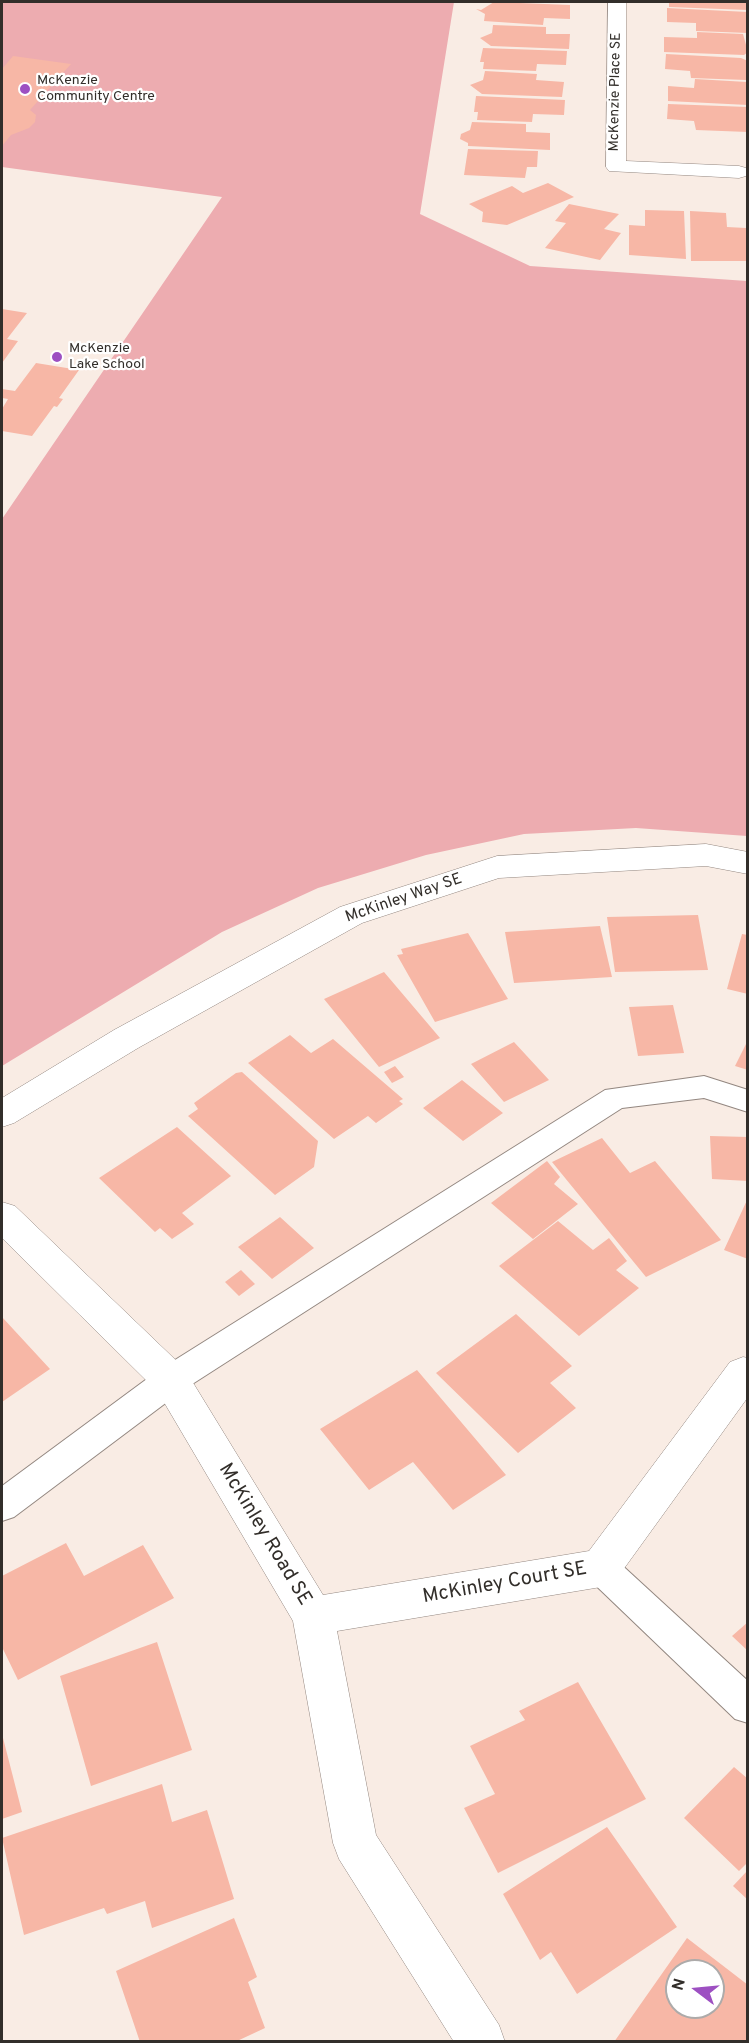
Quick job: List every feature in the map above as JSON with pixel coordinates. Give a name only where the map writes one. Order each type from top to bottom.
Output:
[{"type":"street","name":"McKenzie Place SE","points":[[617,2],[616,167],[739,172]]},
{"type":"street","name":"McKinley Way SE","points":[[2,1114],[126,1039],[351,915],[497,867],[706,855],[747,862]]},
{"type":"street","name":"McKinley Road SE","points":[[2,1216],[171,1380],[313,1616],[355,1843],[482,2042]]},
{"type":"street","name":"McKinley Court SE","points":[[313,1616],[600,1568],[743,1373]]},
{"type":"lane","points":[[2,1506],[171,1380],[615,1098],[704,1087],[747,1101]]},
{"type":"lane","points":[[600,1568],[747,1706]]},
{"type":"shaded area","points":[[2,2],[454,2],[420,214],[530,266],[747,281],[747,836],[636,828],[524,834],[426,855],[318,888],[222,932],[2,1066],[2,519],[222,197],[2,167]]},
{"type":"building","points":[[494,2],[570,5],[570,19],[544,18],[543,25],[484,21],[485,14],[476,9],[481,10]]},
{"type":"building","points":[[669,2],[748,2],[748,10],[669,7]]},
{"type":"building","points":[[667,8],[748,12],[748,33],[696,31],[696,23],[667,22]]},
{"type":"building","points":[[493,25],[546,27],[546,34],[570,34],[569,49],[491,46],[480,38],[492,33]]},
{"type":"building","points":[[697,32],[743,34],[748,52],[744,55],[664,52],[664,37],[697,38]]},
{"type":"building","points":[[483,48],[567,51],[566,65],[537,64],[536,71],[483,69],[484,62],[480,62]]},
{"type":"building","points":[[666,54],[741,58],[748,61],[746,80],[691,78],[690,71],[665,69]]},
{"type":"building","name":"McKenzie Community Centre","points":[[13,56],[71,64],[30,110],[36,115],[35,122],[29,128],[11,135],[2,146],[2,69]]},
{"type":"building","points":[[485,71],[537,74],[536,80],[564,82],[562,97],[482,94],[470,85],[483,80]]},
{"type":"building","points":[[695,79],[747,82],[748,105],[668,101],[668,86],[694,88]]},
{"type":"building","points":[[476,96],[565,100],[564,115],[533,114],[532,122],[477,120],[478,112],[474,112]]},
{"type":"building","points":[[668,104],[748,107],[748,132],[696,130],[694,121],[667,119]]},
{"type":"building","points":[[472,122],[526,124],[526,132],[550,133],[550,150],[468,146],[468,143],[460,139],[461,134],[470,130]]},
{"type":"building","points":[[468,149],[538,151],[537,167],[527,167],[525,178],[464,175]]},
{"type":"building","points":[[548,183],[574,197],[507,225],[482,222],[483,212],[469,204],[512,186],[523,193]]},
{"type":"building","points":[[569,204],[619,214],[604,229],[621,233],[600,260],[545,248],[566,223],[555,221]]},
{"type":"building","points":[[645,210],[684,211],[686,259],[629,255],[629,225],[645,226]]},
{"type":"building","points":[[690,211],[726,213],[727,227],[746,228],[748,261],[691,261]]},
{"type":"building","points":[[2,309],[27,313],[7,339],[18,341],[2,363]]},
{"type":"building","points":[[36,363],[79,370],[59,398],[63,399],[57,407],[54,406],[32,436],[2,431],[2,409],[8,399],[2,398],[2,389],[15,391]]},
{"type":"building","points":[[698,915],[708,970],[615,972],[607,917]]},
{"type":"building","points":[[600,926],[612,977],[514,983],[505,932]]},
{"type":"building","points":[[468,933],[508,999],[435,1022],[397,955],[403,954],[401,949]]},
{"type":"building","points":[[742,934],[748,935],[748,994],[727,989]]},
{"type":"building","points":[[384,972],[440,1038],[379,1067],[324,999]]},
{"type":"building","points":[[673,1005],[684,1053],[638,1056],[629,1007]]},
{"type":"building","points":[[290,1035],[311,1053],[333,1039],[403,1099],[399,1101],[403,1104],[376,1123],[368,1116],[334,1139],[248,1063]]},
{"type":"building","points":[[748,1040],[748,1070],[735,1066]]},
{"type":"building","points":[[514,1042],[549,1080],[504,1102],[471,1064]]},
{"type":"building","points":[[395,1066],[404,1077],[392,1083],[384,1072]]},
{"type":"building","points":[[242,1072],[318,1141],[314,1167],[275,1195],[188,1116],[198,1109],[194,1103],[236,1073]]},
{"type":"building","points":[[462,1080],[503,1113],[463,1141],[423,1108]]},
{"type":"building","points":[[177,1127],[231,1176],[182,1213],[194,1224],[172,1239],[160,1228],[155,1232],[99,1178]]},
{"type":"building","points":[[710,1136],[748,1137],[748,1181],[712,1179]]},
{"type":"building","points":[[602,1138],[630,1173],[655,1161],[721,1240],[646,1277],[552,1162]]},
{"type":"building","points":[[547,1161],[560,1177],[554,1184],[578,1204],[533,1239],[491,1203]]},
{"type":"building","points":[[748,1198],[748,1259],[724,1250]]},
{"type":"building","points":[[280,1217],[314,1248],[272,1279],[238,1247]]},
{"type":"building","points":[[558,1221],[593,1250],[609,1238],[627,1261],[616,1270],[639,1288],[579,1336],[499,1266]]},
{"type":"building","points":[[241,1270],[255,1284],[239,1296],[225,1282]]},
{"type":"building","points":[[516,1314],[572,1366],[550,1383],[576,1408],[518,1453],[436,1373]]},
{"type":"building","points":[[2,1317],[50,1369],[2,1402]]},
{"type":"building","points":[[417,1370],[506,1475],[453,1510],[413,1462],[369,1490],[320,1429]]},
{"type":"building","points":[[66,1543],[84,1576],[143,1545],[174,1598],[18,1680],[2,1647],[2,1576]]},
{"type":"building","points":[[748,1622],[748,1651],[732,1636]]},
{"type":"building","points":[[157,1642],[192,1750],[91,1786],[60,1676]]},
{"type":"building","points":[[578,1682],[646,1799],[498,1873],[464,1808],[495,1794],[470,1746],[525,1720],[519,1711]]},
{"type":"building","points":[[2,1734],[22,1812],[2,1819]]},
{"type":"building","points":[[734,1767],[748,1779],[748,1862],[739,1871],[684,1818]]},
{"type":"building","points":[[162,1784],[172,1822],[207,1810],[234,1899],[152,1928],[145,1901],[107,1914],[104,1908],[24,1935],[2,1838]]},
{"type":"building","points":[[607,1827],[677,1927],[577,1994],[551,1952],[540,1960],[503,1894]]},
{"type":"building","points":[[748,1870],[748,1900],[733,1886]]},
{"type":"building","points":[[234,1918],[257,1977],[248,1982],[265,2028],[235,2042],[140,2042],[116,1971]]},
{"type":"building","points":[[687,1938],[714,1959],[672,1959]]},
{"type":"building","points":[[725,1967],[748,1985],[748,2042],[614,2042],[665,1969],[665,2019],[725,2019]]},
{"type":"place","name":"McKenzie Community Centre","points":[[25,89]]},
{"type":"place","name":"McKenzie Lake School","points":[[57,357]]}]
